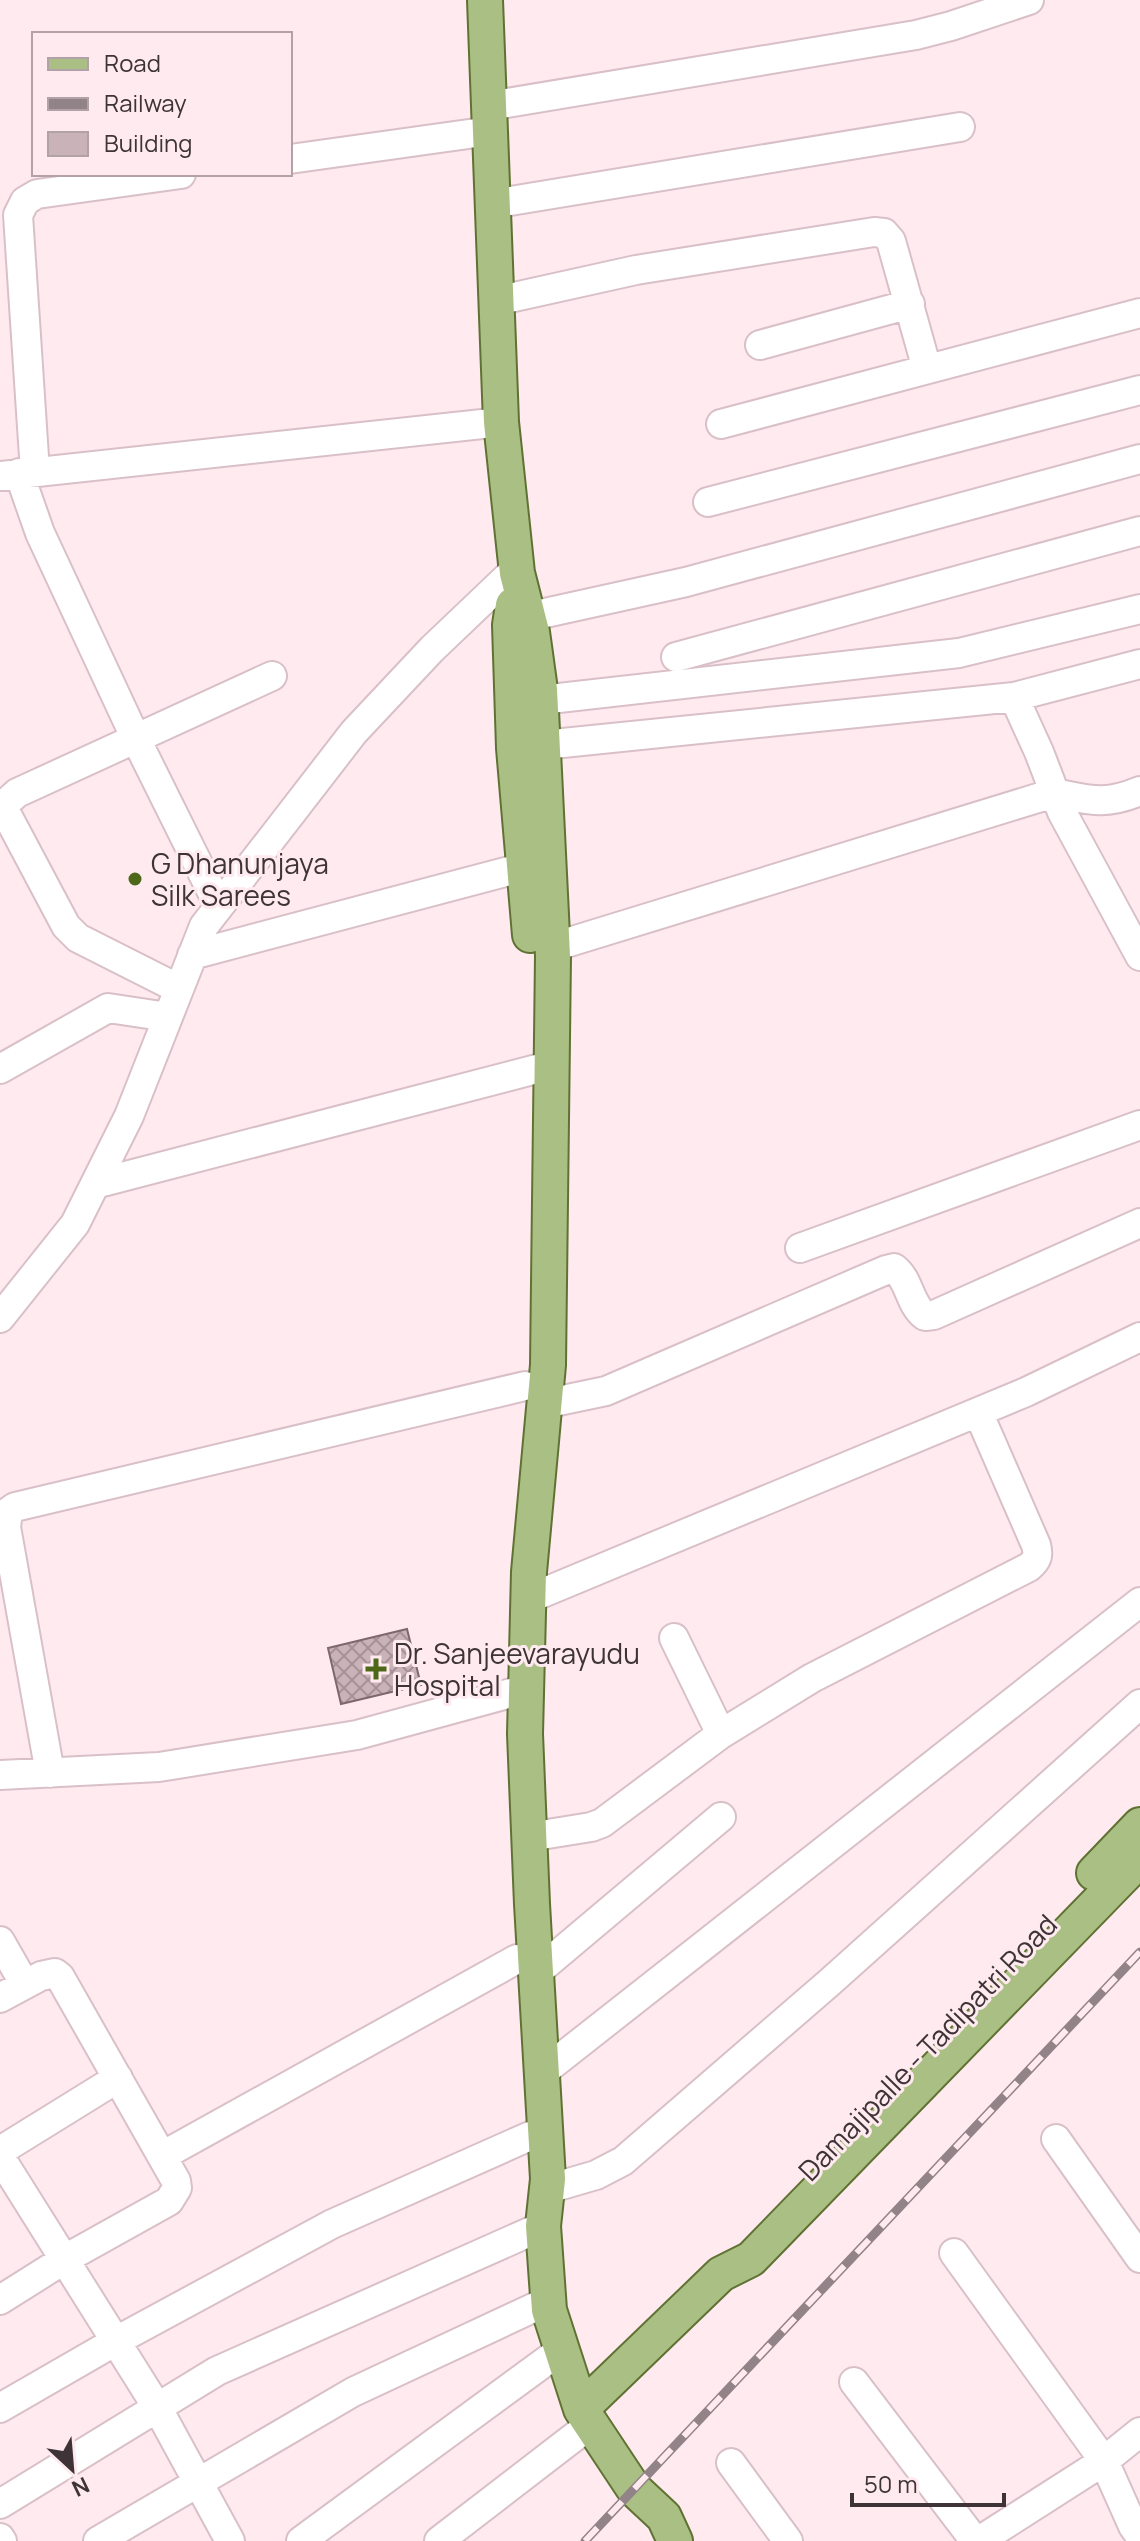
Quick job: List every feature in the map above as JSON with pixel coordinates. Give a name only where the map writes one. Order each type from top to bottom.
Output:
[{"type":"main road","points":[[485,0],[501,422],[517,571],[532,632],[541,700],[553,947],[540,1068]]},
{"type":"main road","points":[[517,571],[510,625],[514,748],[540,1068],[538,1230],[548,1365],[535,1395],[512,1573],[527,1966],[530,2136],[534,2189],[544,2210]]},
{"type":"main road","points":[[535,1395],[528,1599],[518,1691],[529,1837],[527,1966],[543,2072],[548,2301],[561,2350],[586,2416],[634,2489],[664,2517],[675,2541]]},
{"type":"main road","name":"Damajipalle - Tadipatri Road","points":[[586,2416],[721,2274],[735,2249],[1140,1825]]},
{"type":"main road","name":"Damajipalle - Tadipatri Road","points":[[721,2274],[751,2259],[1140,1859]]},
{"type":"street","points":[[292,159],[916,35],[1029,0]]},
{"type":"street","points":[[492,204],[960,127]]},
{"type":"street","points":[[167,176],[37,194],[25,201],[18,215],[18,473],[40,533],[136,739],[219,906]]},
{"type":"street","points":[[496,301],[636,270],[874,232],[884,233],[891,241],[927,369]]},
{"type":"street","points":[[760,345],[910,304]]},
{"type":"street","points":[[721,424],[1140,313]]},
{"type":"street","points":[[708,502],[1140,390]]},
{"type":"street","points":[[18,473],[501,422]]},
{"type":"street","points":[[527,617],[686,582],[1140,459]]},
{"type":"street","points":[[676,657],[1140,531]]},
{"type":"street","points":[[0,1318],[75,1224],[129,1116],[204,926],[354,732],[432,649],[517,571]]},
{"type":"street","points":[[541,700],[959,653],[1140,609]]},
{"type":"street","points":[[543,745],[1014,697],[1140,664]]},
{"type":"street","points":[[179,989],[78,938],[66,926],[6,813],[5,804],[17,793],[272,676]]},
{"type":"street","points":[[1014,697],[1069,826],[1140,956]]},
{"type":"street","points":[[553,947],[1054,793],[1111,802],[1140,791]]},
{"type":"street","points":[[192,955],[524,867]]},
{"type":"street","points":[[0,1069],[108,1008],[168,1017]]},
{"type":"street","points":[[95,1184],[540,1068]]},
{"type":"street","points":[[800,1248],[1140,1125]]},
{"type":"street","points":[[50,1773],[6,1527],[8,1512],[15,1507],[535,1395],[606,1391],[894,1268],[900,1273],[917,1310],[925,1316],[934,1315],[1140,1223]]},
{"type":"street","points":[[528,1599],[1053,1380],[1140,1337]]},
{"type":"street","points":[[529,1837],[602,1823],[721,1734],[812,1678],[1036,1561],[1036,1545],[978,1412]]},
{"type":"street","points":[[543,2072],[1140,1602]]},
{"type":"street","points":[[674,1638],[721,1734]]},
{"type":"street","points":[[0,1775],[159,1767],[357,1735],[518,1691]]},
{"type":"street","points":[[0,2504],[229,2365],[544,2210],[623,2161],[830,1982],[1140,1704]]},
{"type":"street","points":[[162,2156],[527,1966],[721,1817]]},
{"type":"street","points":[[0,1941],[12,1990],[48,1973],[60,1977],[176,2181],[177,2188],[169,2201],[65,2259],[0,2300]]},
{"type":"street","points":[[118,2078],[0,2154],[157,2407],[230,2541]]},
{"type":"street","points":[[0,2408],[332,2224],[530,2136]]},
{"type":"street","points":[[1056,2139],[1140,2258]]},
{"type":"street","points":[[954,2253],[1104,2461],[1140,2536]]},
{"type":"street","points":[[98,2541],[353,2392],[548,2301]]},
{"type":"street","points":[[301,2541],[561,2350]]},
{"type":"street","points":[[854,2382],[977,2541],[1104,2461],[1140,2432]]},
{"type":"street","points":[[439,2541],[586,2416]]},
{"type":"street","points":[[731,2463],[788,2541]]},
{"type":"building","points":[[407,1629],[421,1685],[341,1704],[328,1648]]},
{"type":"railway","points":[[585,2541],[1140,1952]]},
{"type":"place","name":"G Dhanunjaya Silk Sarees","points":[[135,879]]},
{"type":"place","name":"Dr. Sanjeevarayudu Hospital","points":[[376,1669]]}]
